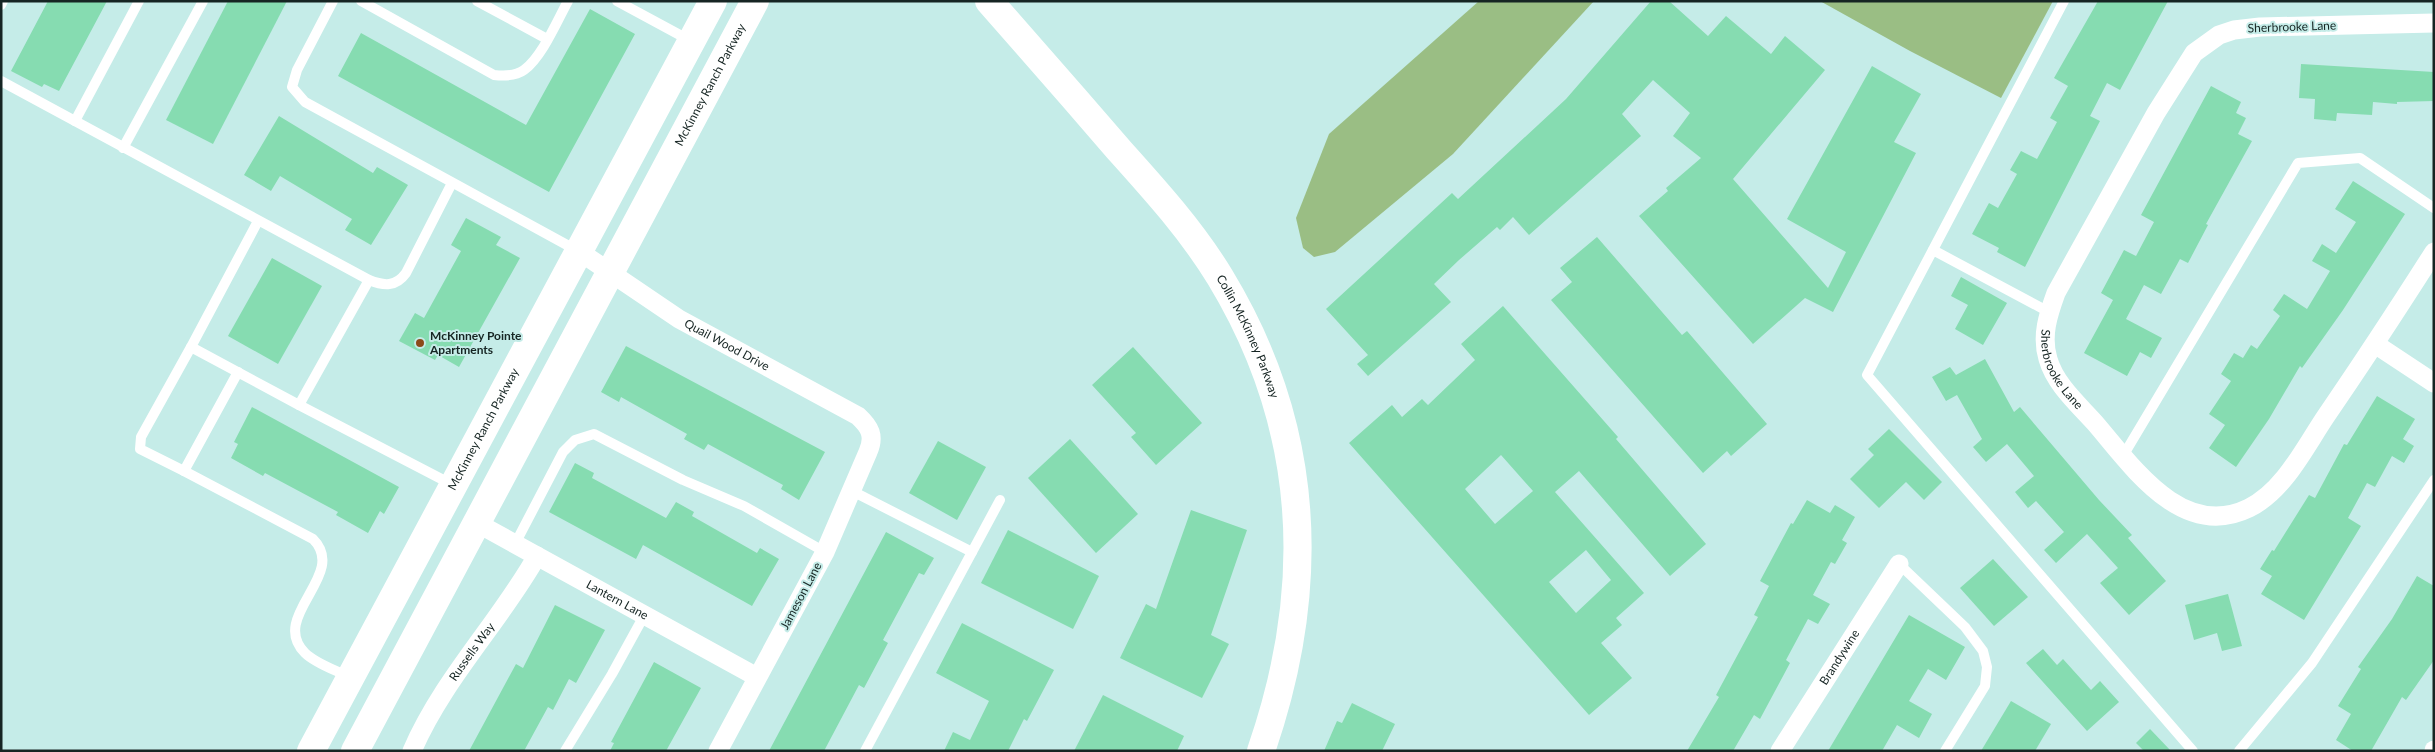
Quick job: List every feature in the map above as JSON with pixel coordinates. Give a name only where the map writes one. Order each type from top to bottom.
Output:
[{"type":"main road","name":"McKinney Ranch Parkway","points":[[311,751],[713,1]]},
{"type":"main road","name":"McKinney Ranch Parkway","points":[[355,751],[755,1]]},
{"type":"main road","name":"Collin McKinney Parkway","points":[[989,1],[1158,194],[1201,248],[1248,328],[1272,390],[1287,444],[1294,485],[1298,576],[1292,636],[1283,679],[1261,751]]},
{"type":"street","name":"Sherbrooke Lane","points":[[2434,23],[2260,27],[2234,30],[2205,43],[2194,52],[2156,113],[2056,293],[2049,312],[2045,337],[2048,359],[2053,372],[2151,487],[2171,502],[2192,512],[2225,517],[2251,508],[2281,482],[2375,344],[2434,252]]},
{"type":"street","name":"Quail Wood Drive","points":[[580,252],[701,332],[858,416],[870,429],[872,436]]},
{"type":"street","points":[[2375,344],[2434,383]]},
{"type":"street","name":"Jameson Lane","points":[[718,751],[825,552],[872,444],[872,436]]},
{"type":"street","name":"Lantern Lane","points":[[477,523],[757,677]]},
{"type":"street","name":"Russells Way","points":[[412,751],[447,685],[504,610],[537,556]]},
{"type":"street","name":"Brandywine","points":[[1780,751],[1900,564]]},
{"type":"lane","points":[[1,5],[3,1]]},
{"type":"lane","points":[[75,121],[139,1]]},
{"type":"lane","points":[[124,148],[204,1]]},
{"type":"lane","points":[[333,1],[296,70],[292,87],[306,102],[580,252]]},
{"type":"lane","points":[[361,1],[494,75],[505,76],[523,71],[535,59],[568,1]]},
{"type":"lane","points":[[477,1],[547,39]]},
{"type":"lane","points":[[616,1],[692,41]]},
{"type":"lane","points":[[2064,1],[1867,375],[2192,751]]},
{"type":"lane","points":[[1,81],[258,221],[369,280],[384,286],[400,282],[452,183]]},
{"type":"lane","points":[[2123,456],[2298,163],[2360,158],[2434,208]]},
{"type":"lane","points":[[258,221],[141,436],[139,445],[140,449],[313,539],[321,551],[322,570],[297,616],[294,627],[295,638],[306,655],[350,678]]},
{"type":"lane","points":[[1933,250],[2049,312]]},
{"type":"lane","points":[[299,405],[369,280]]},
{"type":"lane","points":[[190,347],[453,485]]},
{"type":"lane","points":[[184,471],[238,372]]},
{"type":"lane","points":[[516,544],[563,452],[575,440],[594,434],[684,480],[744,506],[825,552]]},
{"type":"lane","points":[[2239,751],[2312,663],[2434,480]]},
{"type":"lane","points":[[852,491],[972,552]]},
{"type":"lane","points":[[865,751],[1000,500]]},
{"type":"lane","points":[[1900,564],[1965,627],[1983,651],[1987,667],[1985,686],[1945,751]]},
{"type":"lane","points":[[565,751],[612,674],[645,614]]},
{"type":"green space","points":[[1479,1],[1594,1],[1453,154],[1335,252],[1314,257],[1303,248],[1296,218],[1329,134]]},
{"type":"green space","points":[[1820,1],[2053,1],[2001,98],[1910,51]]},
{"type":"building","points":[[48,1],[107,1],[59,91],[44,84],[42,87],[11,71]]},
{"type":"building","points":[[228,1],[287,1],[213,144],[166,120]]},
{"type":"building","points":[[1651,1],[1669,1],[1708,36],[1726,16],[1771,54],[1785,36],[1825,70],[1733,179],[1828,288],[1846,252],[1787,219],[1872,66],[1921,94],[1894,142],[1916,153],[1833,312],[1805,298],[1753,344],[1639,216],[1668,191],[1666,188],[1701,158],[1673,136],[1690,113],[1653,80],[1622,114],[1641,136],[1529,235],[1513,217],[1500,230],[1497,227],[1459,260],[1434,284],[1451,302],[1368,376],[1357,364],[1368,355],[1326,309],[1452,193],[1458,199],[1566,99]]},
{"type":"building","points":[[2098,1],[2168,1],[2120,90],[2107,83],[2090,116],[2100,121],[2025,267],[1997,252],[1999,248],[1972,234],[1989,203],[1998,208],[2017,174],[2010,170],[2021,151],[2037,159],[2057,122],[2050,118],[2068,86],[2054,78]]},
{"type":"building","points":[[590,9],[635,34],[549,192],[338,76],[361,33],[526,125]]},
{"type":"building","points":[[2301,64],[2434,72],[2434,101],[2397,102],[2397,104],[2373,102],[2372,115],[2337,113],[2336,121],[2314,119],[2315,99],[2299,98]]},
{"type":"building","points":[[2211,86],[2241,102],[2236,113],[2246,118],[2238,134],[2252,141],[2206,224],[2208,225],[2188,263],[2180,259],[2161,294],[2144,285],[2126,319],[2162,338],[2151,358],[2140,352],[2127,376],[2084,353],[2113,300],[2101,293],[2124,250],[2136,256],[2154,222],[2141,215]]},
{"type":"building","points":[[279,116],[373,173],[377,167],[408,185],[371,245],[345,230],[352,219],[280,176],[271,191],[244,175]]},
{"type":"building","points":[[2353,181],[2405,214],[2343,310],[2302,368],[2300,366],[2269,419],[2236,467],[2209,448],[2225,425],[2209,414],[2231,381],[2221,374],[2234,353],[2243,358],[2251,345],[2257,349],[2280,316],[2273,310],[2284,294],[2307,309],[2330,271],[2312,261],[2322,244],[2336,253],[2356,222],[2335,209]]},
{"type":"building","points":[[466,218],[501,237],[496,245],[520,258],[459,367],[438,355],[435,360],[399,341],[415,313],[424,318],[461,251],[451,245]]},
{"type":"building","points":[[1597,237],[1682,335],[1687,331],[1767,424],[1731,456],[1727,451],[1703,473],[1551,300],[1572,282],[1560,268]]},
{"type":"building","points":[[272,258],[322,286],[278,364],[228,336]]},
{"type":"building","points":[[1961,277],[2007,303],[1983,345],[1955,329],[1968,305],[1951,296]]},
{"type":"building","points":[[1503,306],[1618,437],[1616,439],[1706,544],[1670,576],[1579,471],[1555,492],[1644,593],[1616,618],[1622,625],[1601,643],[1632,678],[1589,715],[1349,443],[1392,405],[1402,417],[1422,399],[1428,405],[1475,360],[1461,344]],"holes":[[[1501,455],[1533,491],[1495,524],[1465,489]],[[1586,550],[1611,580],[1576,613],[1549,582]]]},
{"type":"building","points":[[626,346],[825,452],[799,500],[781,489],[783,485],[708,444],[704,450],[684,439],[687,434],[621,397],[619,402],[601,392]]},
{"type":"building","points":[[1133,347],[1202,423],[1156,465],[1131,437],[1136,433],[1092,385]]},
{"type":"building","points":[[1985,359],[2014,412],[2020,407],[2099,500],[2132,535],[2128,538],[2166,581],[2129,615],[2100,583],[2118,568],[2087,534],[2056,563],[2044,550],[2064,532],[2036,501],[2028,508],[2015,492],[2034,476],[2007,444],[1986,462],[1973,447],[1982,439],[1957,395],[1946,401],[1932,377],[1950,367],[1956,375]]},
{"type":"building","points":[[2377,396],[2415,419],[2403,439],[2414,446],[2404,463],[2392,456],[2375,487],[2367,483],[2348,518],[2361,526],[2304,620],[2261,594],[2272,576],[2260,569],[2272,550],[2274,551],[2309,495],[2315,498],[2344,444],[2347,445]]},
{"type":"building","points":[[252,407],[399,487],[384,514],[380,511],[368,533],[336,515],[338,512],[265,473],[263,476],[231,458],[238,444],[234,442]]},
{"type":"building","points":[[1889,429],[1942,482],[1924,500],[1906,482],[1879,508],[1850,479],[1874,455],[1868,449]]},
{"type":"building","points":[[1070,439],[1138,514],[1096,553],[1028,478]]},
{"type":"building","points":[[938,441],[986,467],[957,520],[909,493]]},
{"type":"building","points":[[575,463],[594,473],[592,478],[666,518],[676,502],[694,512],[692,516],[757,553],[760,548],[779,559],[752,606],[643,545],[636,559],[549,512]]},
{"type":"building","points":[[1807,500],[1830,513],[1835,505],[1855,517],[1842,540],[1847,543],[1835,564],[1831,562],[1813,595],[1830,604],[1818,624],[1808,619],[1786,660],[1790,663],[1760,719],[1754,715],[1733,751],[1687,751],[1719,697],[1716,695],[1758,617],[1754,615],[1769,586],[1760,581],[1791,523],[1793,524]]},
{"type":"building","points":[[1191,510],[1247,530],[1211,635],[1229,644],[1202,698],[1120,658],[1146,604],[1156,609]]},
{"type":"building","points":[[1008,530],[1099,576],[1073,629],[981,583]]},
{"type":"building","points":[[886,532],[934,558],[924,575],[919,573],[883,640],[888,643],[864,688],[859,685],[824,751],[769,751]]},
{"type":"building","points":[[1993,559],[2028,597],[1994,626],[1960,588]]},
{"type":"building","points":[[2417,576],[2434,586],[2434,660],[2406,700],[2402,697],[2371,751],[2353,751],[2336,740],[2351,714],[2338,706],[2361,669],[2358,667],[2392,619]]},
{"type":"building","points":[[2228,594],[2242,646],[2222,651],[2217,633],[2194,640],[2185,605]]},
{"type":"building","points":[[555,605],[605,630],[576,683],[569,679],[553,710],[548,707],[524,751],[469,751],[516,664],[523,668]]},
{"type":"building","points":[[1909,615],[1965,647],[1946,680],[1928,669],[1909,701],[1932,714],[1919,738],[1897,725],[1882,751],[1828,751]]},
{"type":"building","points":[[962,623],[1054,670],[1027,721],[1024,719],[1008,751],[944,751],[953,732],[970,740],[989,701],[936,673]]},
{"type":"building","points":[[2043,649],[2057,665],[2063,659],[2091,690],[2100,681],[2119,702],[2087,731],[2026,663]]},
{"type":"building","points":[[654,662],[701,688],[666,751],[610,751],[614,743],[611,742]]},
{"type":"building","points":[[1103,695],[1184,736],[1177,751],[1074,751]]},
{"type":"building","points":[[2011,701],[2051,724],[2035,751],[1981,751]]},
{"type":"building","points":[[1352,703],[1395,724],[1382,751],[1324,751],[1337,721],[1342,723]]},
{"type":"building","points":[[2150,729],[2171,751],[2144,751],[2136,743]]},
{"type":"place","name":"McKinney Pointe Apartments","points":[[420,343]]}]
